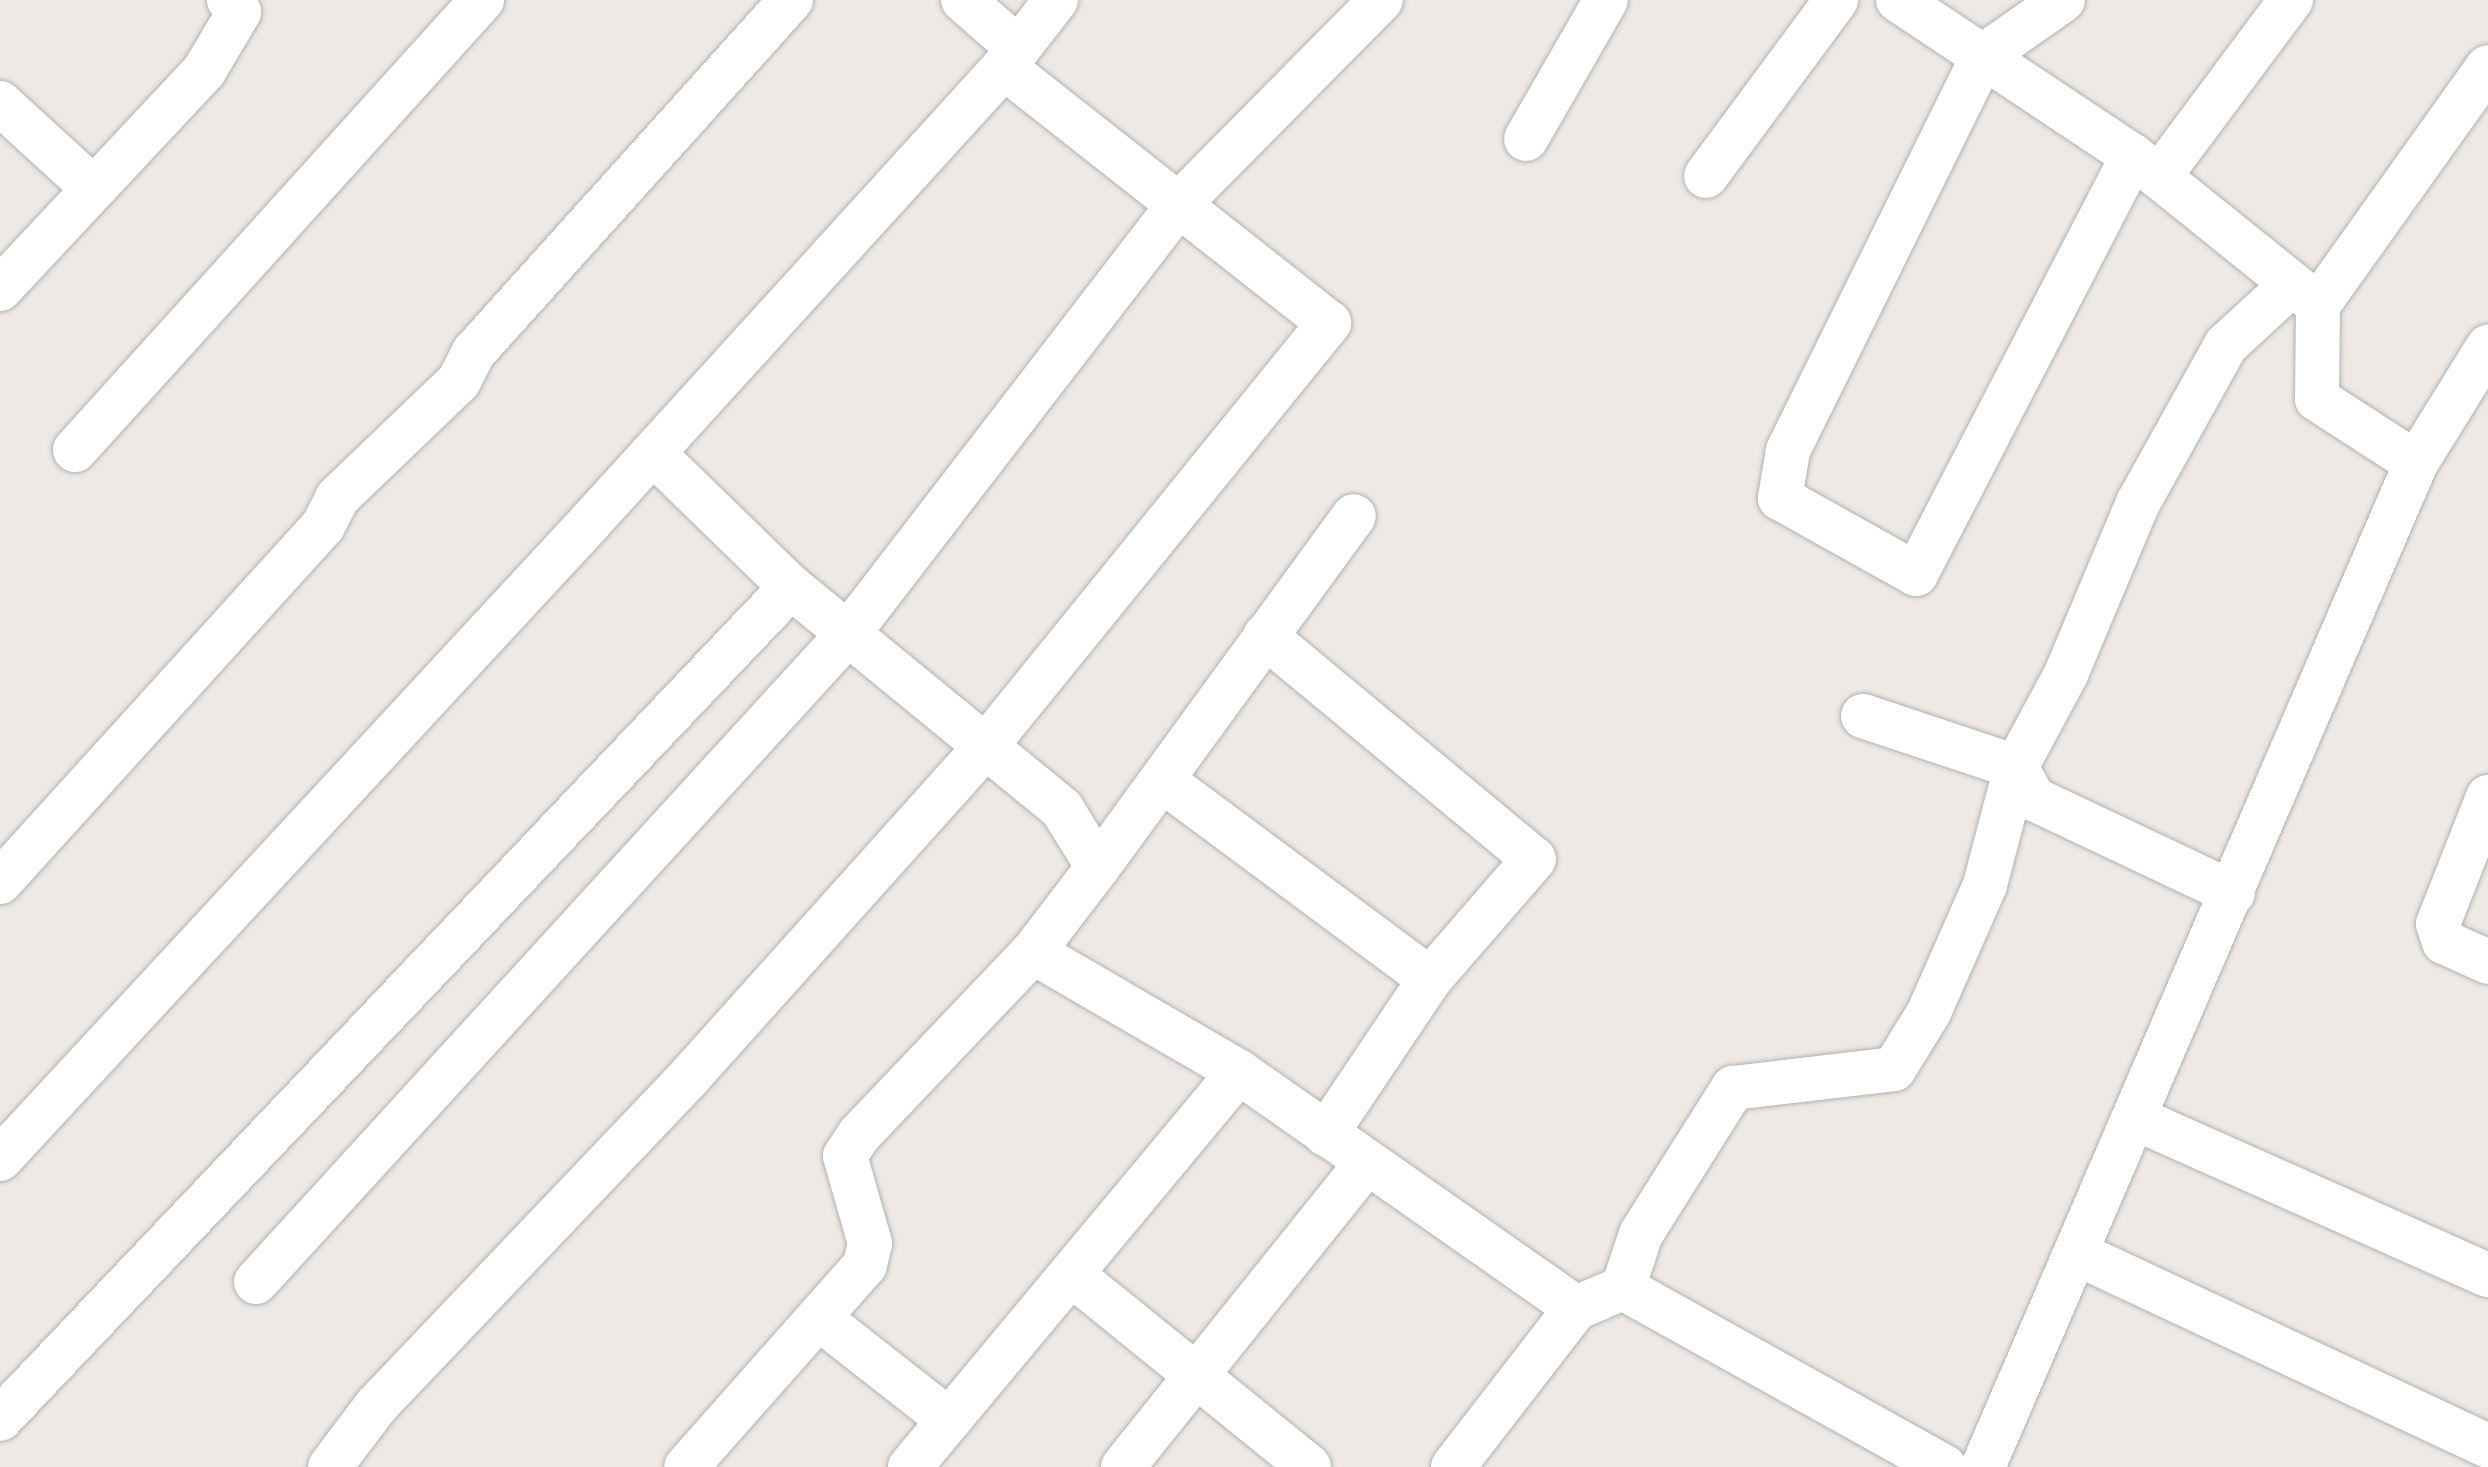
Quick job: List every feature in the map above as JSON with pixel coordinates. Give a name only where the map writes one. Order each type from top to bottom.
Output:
[{"type":"street","points":[[75,450],[482,0]]},
{"type":"street","points":[[0,882],[323,526],[337,498],[459,381],[474,352],[791,0]]},
{"type":"street","points":[[330,1467],[376,1406],[690,1076],[986,746],[1329,323],[1179,204],[1011,57],[963,0]]},
{"type":"street","points":[[0,1159],[653,453],[1011,57],[1056,0]]},
{"type":"street","points":[[256,1282],[848,634],[1179,204],[1381,0]]},
{"type":"street","points":[[1526,139],[1606,0]]},
{"type":"street","points":[[1706,176],[1836,0]]},
{"type":"street","points":[[1898,0],[2146,166],[2305,294],[2317,399],[2416,463]]},
{"type":"street","points":[[2063,0],[1983,56],[1788,451],[1780,498],[1916,574],[2146,166],[2291,0]]},
{"type":"street","points":[[2,283],[204,71],[239,4]]},
{"type":"street","points":[[1453,1467],[1576,1308],[1623,1288],[1641,1234],[1733,1088],[1894,1069],[1929,1012],[1985,885],[2016,767],[2182,417],[2226,345],[2305,294],[2488,67]]},
{"type":"street","points":[[0,103],[94,189]]},
{"type":"street","points":[[1998,1462],[2078,1254],[2416,463],[2488,347]]},
{"type":"street","points":[[653,453],[791,587],[1062,809],[1098,867]]},
{"type":"street","points":[[686,1467],[865,1265],[870,1243],[845,1156],[1033,952],[1166,783],[1265,636],[1354,516]]},
{"type":"street","points":[[0,1419],[791,587]]},
{"type":"street","points":[[1265,636],[1534,859],[1430,979],[1326,1134]]},
{"type":"street","points":[[1863,716],[2016,767],[2034,799],[2233,893]]},
{"type":"street","points":[[1166,783],[1430,979]]},
{"type":"street","points":[[2488,797],[2438,924],[2444,942],[2488,962]]},
{"type":"street","points":[[1033,952],[1239,1072],[1366,1164],[1576,1308]]},
{"type":"street","points":[[910,1467],[1239,1072]]},
{"type":"street","points":[[2137,1119],[2488,1275]]},
{"type":"street","points":[[1123,1467],[1366,1164]]},
{"type":"street","points":[[2078,1254],[2488,1446]]},
{"type":"street","points":[[1071,1274],[1309,1467]]},
{"type":"street","points":[[1623,1288],[1945,1467]]},
{"type":"street","points":[[820,1319],[949,1420]]}]
